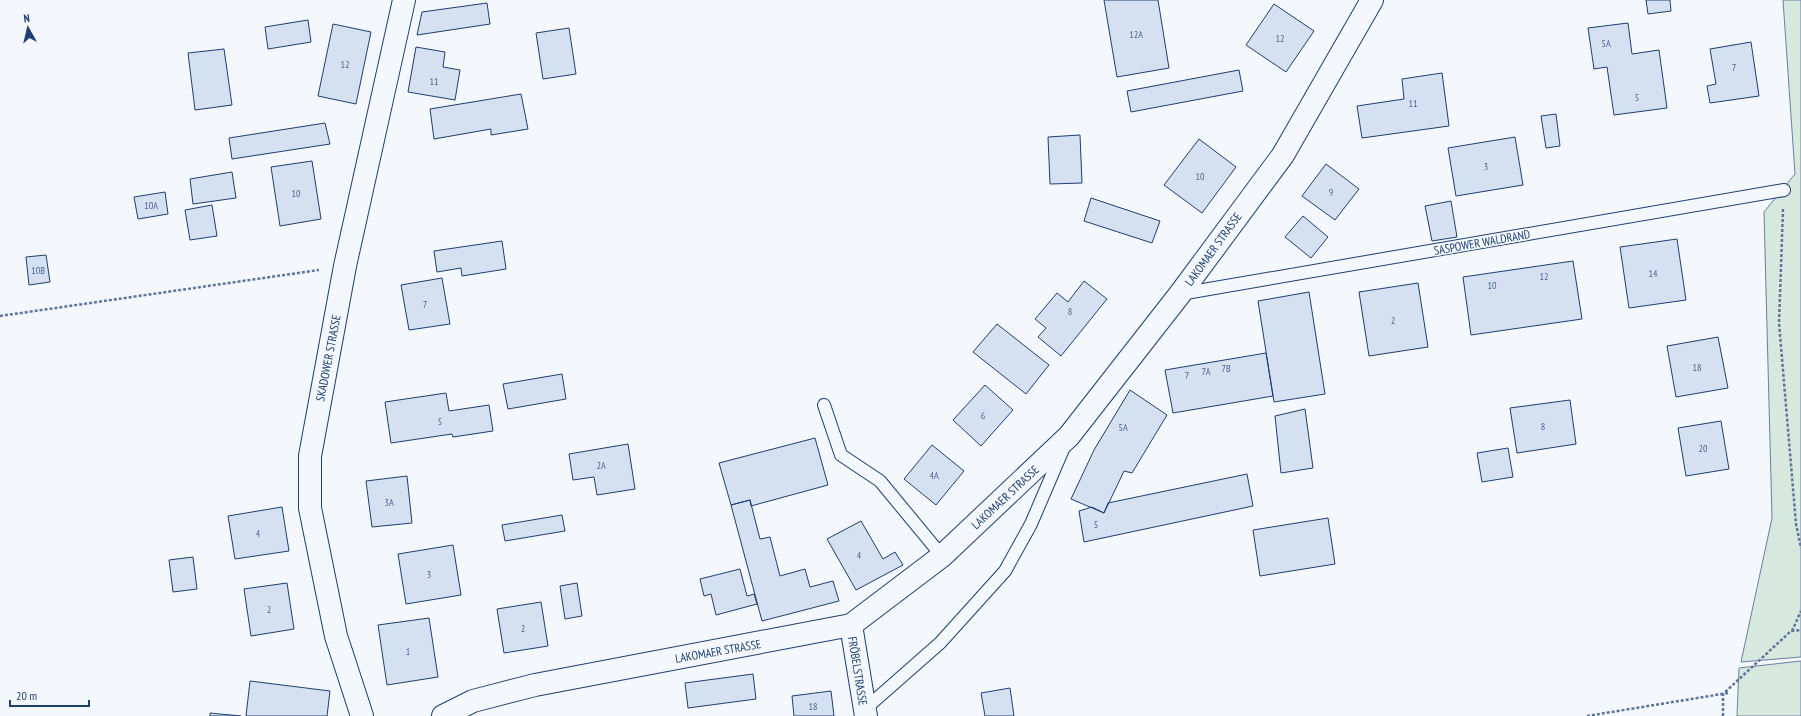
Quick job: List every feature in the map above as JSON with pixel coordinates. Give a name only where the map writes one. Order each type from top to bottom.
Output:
[{"type":"street","name":"SKADOWER STRASSE","points":[[362,716],[336,636],[310,508],[310,456],[345,266],[404,0]]},
{"type":"street","name":"LAKOMAER STRASSE","points":[[443,716],[473,701],[534,685],[851,625],[942,556],[1069,436],[1180,294],[1283,154],[1372,0]]},
{"type":"street","name":"FRÖBELSTRASSE","points":[[851,625],[865,713]]},
{"type":"lane","name":"SASPOWER WALDRAND","points":[[1180,294],[1784,190]]},
{"type":"lane","points":[[824,405],[841,455],[880,481],[942,556]]},
{"type":"lane","points":[[865,713],[940,643],[1005,571],[1031,524],[1069,436]]},
{"type":"path","points":[[1784,190],[1779,323],[1796,524],[1801,548]]},
{"type":"path","points":[[0,316],[345,266]]},
{"type":"path","points":[[1723,716],[1723,694],[1791,631],[1801,611]]},
{"type":"path","points":[[1791,631],[1801,630]]},
{"type":"path","points":[[1587,716],[1728,693]]},
{"type":"shaded area","points":[[1783,0],[1801,0],[1801,657],[1741,662],[1772,518],[1764,212],[1795,174]]},
{"type":"shaded area","points":[[1801,661],[1801,716],[1737,716],[1739,668]]},
{"type":"building","points":[[1104,0],[1158,0],[1169,68],[1117,77]]},
{"type":"building","points":[[1646,0],[1670,0],[1671,11],[1648,14]]},
{"type":"building","points":[[487,3],[490,24],[417,35],[422,12]]},
{"type":"building","points":[[1274,4],[1314,31],[1286,72],[1246,45]]},
{"type":"building","points":[[308,20],[311,42],[268,49],[265,27]]},
{"type":"building","points":[[1628,23],[1632,54],[1659,50],[1667,108],[1614,115],[1607,67],[1594,69],[1588,28]]},
{"type":"building","points":[[333,24],[371,32],[356,104],[318,96]]},
{"type":"building","points":[[569,28],[576,74],[543,79],[536,33]]},
{"type":"building","points":[[1751,42],[1759,96],[1710,103],[1707,86],[1716,84],[1710,49]]},
{"type":"building","points":[[416,47],[445,52],[443,67],[460,70],[455,100],[408,92]]},
{"type":"building","points":[[224,49],[232,105],[195,110],[188,53]]},
{"type":"building","points":[[1239,70],[1243,91],[1131,112],[1127,91]]},
{"type":"building","points":[[1442,73],[1449,126],[1362,138],[1357,106],[1404,99],[1402,79]]},
{"type":"building","points":[[521,94],[528,129],[491,135],[491,129],[434,139],[430,109]]},
{"type":"building","points":[[1556,114],[1560,146],[1546,148],[1541,116]]},
{"type":"building","points":[[325,123],[330,144],[232,159],[229,138]]},
{"type":"building","points":[[1080,135],[1082,183],[1050,184],[1048,137]]},
{"type":"building","points":[[1515,137],[1523,185],[1456,196],[1448,148]]},
{"type":"building","points":[[1199,139],[1236,167],[1202,213],[1164,185]]},
{"type":"building","points":[[312,161],[321,219],[280,226],[271,167]]},
{"type":"building","points":[[1326,164],[1359,189],[1335,220],[1302,196]]},
{"type":"building","points":[[232,172],[236,198],[193,204],[190,179]]},
{"type":"building","points":[[165,192],[168,214],[138,219],[134,197]]},
{"type":"building","points":[[1091,198],[1160,221],[1152,243],[1084,221]]},
{"type":"building","points":[[1451,201],[1457,237],[1432,241],[1425,206]]},
{"type":"building","points":[[212,205],[217,236],[190,240],[185,210]]},
{"type":"building","points":[[1303,216],[1328,237],[1311,258],[1285,237]]},
{"type":"building","points":[[1677,239],[1686,300],[1629,308],[1620,247]]},
{"type":"building","points":[[502,241],[506,269],[462,276],[461,268],[437,272],[434,251]]},
{"type":"building","points":[[46,255],[50,282],[29,285],[26,257]]},
{"type":"building","points":[[1573,261],[1582,319],[1471,335],[1463,277]]},
{"type":"building","points":[[442,278],[450,324],[409,330],[401,285]]},
{"type":"building","points":[[1084,281],[1107,299],[1061,356],[1038,337],[1046,328],[1035,319],[1057,293],[1068,302]]},
{"type":"building","points":[[1418,283],[1428,347],[1369,356],[1359,292]]},
{"type":"building","points":[[1309,292],[1325,394],[1274,402],[1258,301]]},
{"type":"building","points":[[997,324],[1049,365],[1026,394],[973,352]]},
{"type":"building","points":[[1718,337],[1728,388],[1676,397],[1667,346]]},
{"type":"building","points":[[1266,353],[1273,396],[1173,413],[1165,370]]},
{"type":"building","points":[[562,374],[566,399],[508,409],[503,384]]},
{"type":"building","points":[[985,385],[1013,410],[981,446],[953,420]]},
{"type":"building","points":[[1130,390],[1167,415],[1132,473],[1124,471],[1104,513],[1071,499],[1094,450]]},
{"type":"building","points":[[446,393],[449,411],[489,405],[493,431],[453,437],[452,434],[391,443],[385,402]]},
{"type":"building","points":[[1570,400],[1576,444],[1517,453],[1510,408]]},
{"type":"building","points":[[1305,409],[1313,468],[1281,473],[1275,416]]},
{"type":"building","points":[[1721,421],[1729,469],[1686,476],[1678,428]]},
{"type":"building","points":[[815,438],[828,485],[751,506],[750,500],[731,505],[719,463]]},
{"type":"building","points":[[628,444],[635,489],[597,495],[594,477],[573,480],[569,454]]},
{"type":"building","points":[[932,445],[964,471],[936,505],[904,479]]},
{"type":"building","points":[[1508,448],[1513,477],[1482,482],[1477,453]]},
{"type":"building","points":[[1247,474],[1253,506],[1084,542],[1079,511],[1092,507],[1104,513],[1108,503]]},
{"type":"building","points":[[407,476],[412,523],[372,527],[366,481]]},
{"type":"building","points":[[750,500],[760,539],[770,537],[780,576],[805,569],[810,587],[833,581],[839,601],[762,621],[731,505]]},
{"type":"building","points":[[282,507],[289,551],[235,559],[228,516]]},
{"type":"building","points":[[562,515],[565,531],[505,541],[502,525]]},
{"type":"building","points":[[1328,518],[1335,564],[1260,576],[1253,530]]},
{"type":"building","points":[[861,521],[883,559],[895,552],[903,565],[856,590],[827,539]]},
{"type":"building","points":[[453,545],[461,595],[406,604],[398,554]]},
{"type":"building","points":[[193,557],[197,589],[173,592],[169,560]]},
{"type":"building","points":[[740,569],[747,596],[754,594],[757,604],[716,615],[711,594],[704,596],[700,579]]},
{"type":"building","points":[[287,583],[294,629],[251,636],[244,589]]},
{"type":"building","points":[[577,583],[582,616],[565,619],[560,586]]},
{"type":"building","points":[[541,602],[548,646],[504,653],[497,609]]},
{"type":"building","points":[[429,618],[438,677],[387,685],[378,625]]},
{"type":"building","points":[[753,674],[756,699],[688,708],[685,683]]},
{"type":"building","points":[[250,681],[330,691],[327,716],[246,716]]},
{"type":"building","points":[[1010,688],[1014,716],[985,716],[981,693]]},
{"type":"building","points":[[831,691],[834,716],[794,716],[792,696]]},
{"type":"building","points":[[210,713],[241,716],[210,716]]}]
